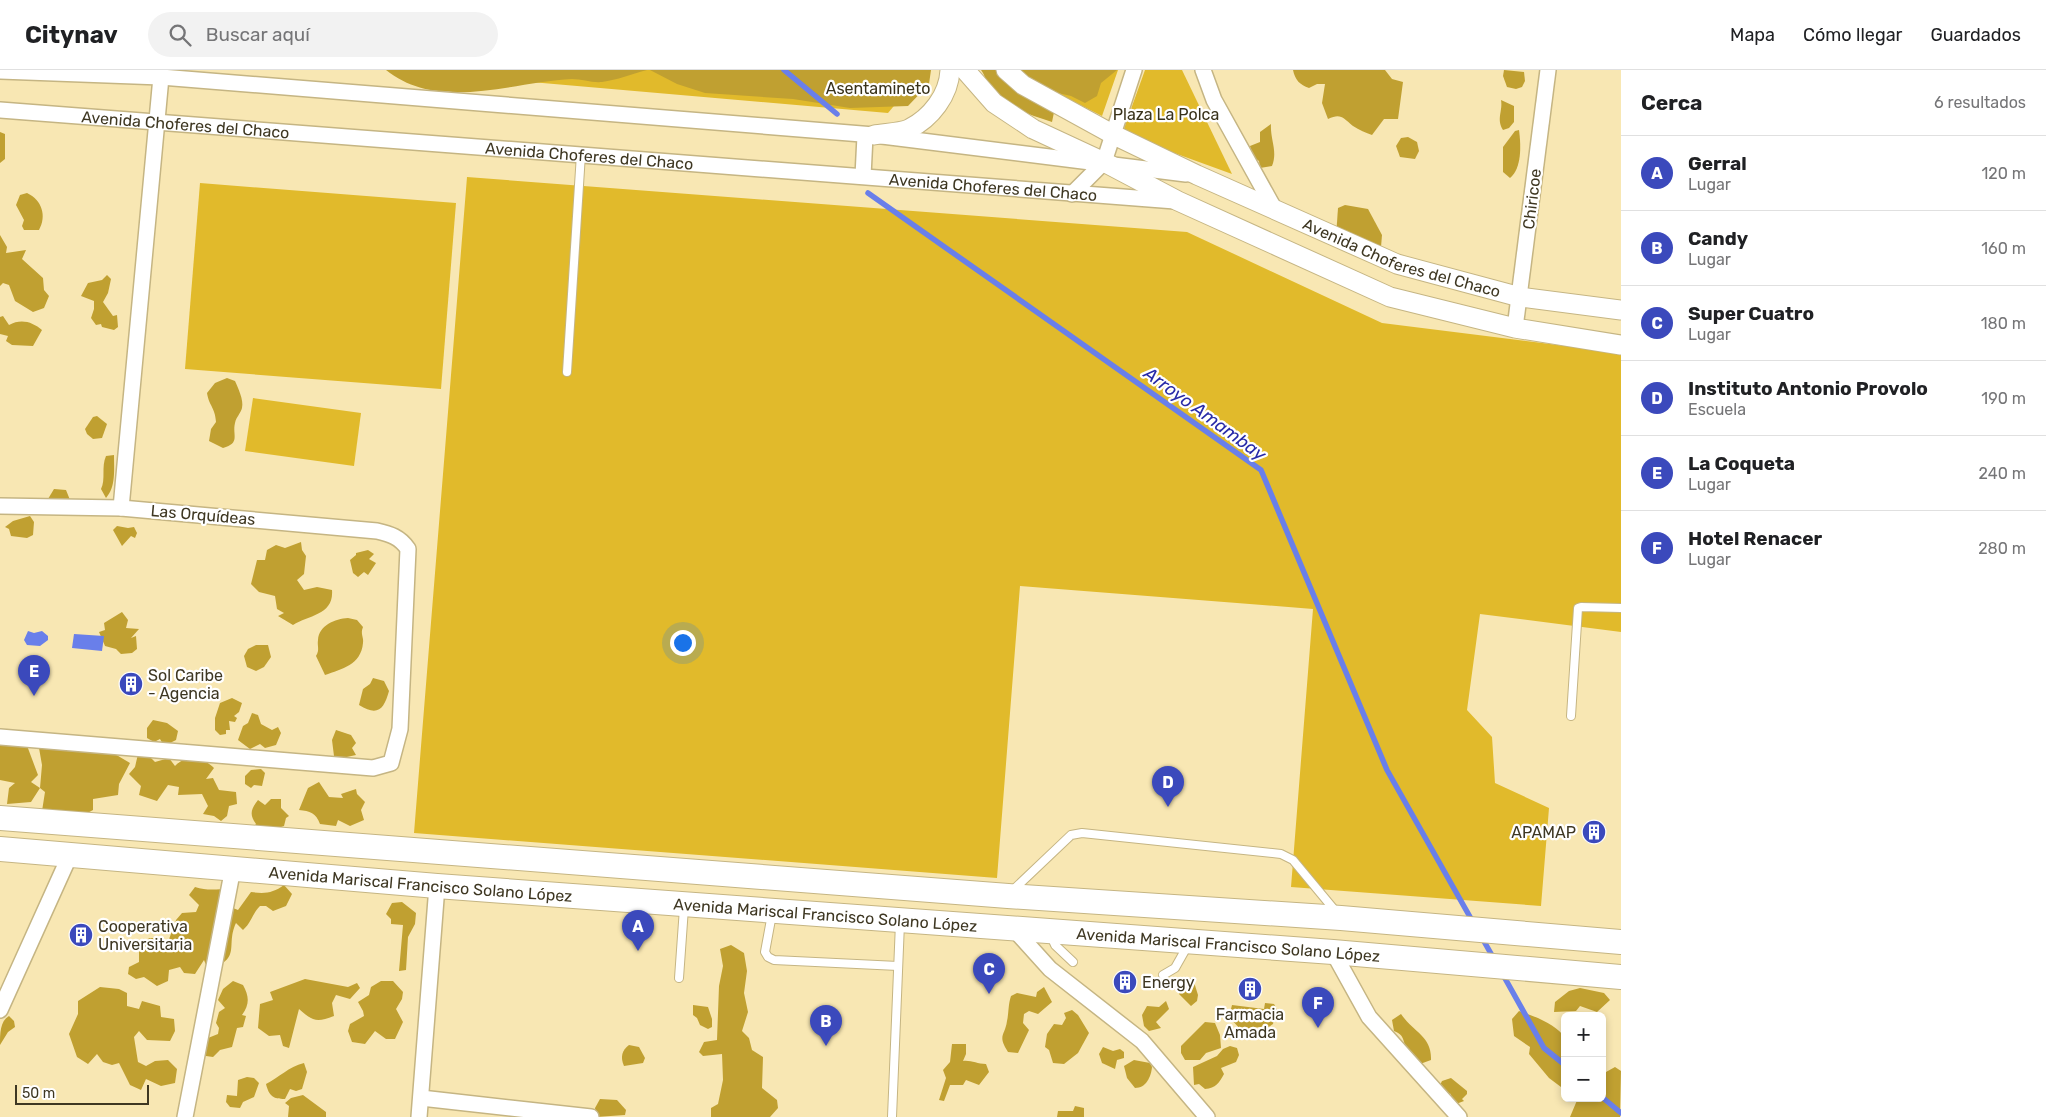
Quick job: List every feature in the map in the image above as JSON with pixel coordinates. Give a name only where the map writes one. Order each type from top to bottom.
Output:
[{"type":"main road","name":"Avenida Mariscal Francisco Solano López","points":[[0,818],[1008,896],[1342,918],[1621,942]]},
{"type":"main road","name":"Avenida Mariscal Francisco Solano López","points":[[0,849],[437,886],[900,918],[1621,976]]},
{"type":"street","points":[[863,176],[870,135],[908,130],[930,115],[943,96],[950,70]]},
{"type":"street","points":[[965,70],[994,103],[1033,129],[1104,162]]},
{"type":"street","points":[[1006,70],[1023,85],[1088,121],[1197,175]]},
{"type":"street","points":[[1072,194],[1104,162],[1134,70]]},
{"type":"street","points":[[1203,70],[1214,100],[1275,210]]},
{"type":"street","name":"Avenida Choferes del Chaco","points":[[0,71],[161,77],[870,135],[1104,162],[1197,175],[1397,264],[1520,297],[1621,310]]},
{"type":"street","name":"Chiricoe","points":[[1515,328],[1544,72]]},
{"type":"street","points":[[121,508],[161,77]]},
{"type":"street","name":"Avenida Choferes del Chaco","points":[[0,110],[1178,201]]},
{"type":"street","name":"Avenida Choferes del Chaco","points":[[1104,162],[1178,201],[1390,297],[1515,328],[1621,345]]},
{"type":"street","name":"Las Orquídeas","points":[[0,506],[121,508],[376,531],[392,535],[403,542],[408,550],[400,728],[391,763],[373,768],[0,737]]},
{"type":"street","points":[[0,1010],[70,855]]},
{"type":"street","points":[[185,1117],[233,868]]},
{"type":"street","points":[[419,1117],[437,886]]},
{"type":"street","points":[[1013,928],[1050,969],[1142,1041],[1204,1115]]},
{"type":"street","points":[[1333,952],[1368,1017],[1458,1117]]},
{"type":"street","points":[[421,1098],[590,1117]]},
{"type":"lane","points":[[567,372],[576,194],[581,154]]},
{"type":"lane","points":[[1571,716],[1578,608],[1621,608]]},
{"type":"lane","points":[[1008,896],[1071,835],[1082,833],[1281,854],[1293,860],[1342,918]]},
{"type":"lane","points":[[679,978],[685,903]]},
{"type":"lane","points":[[773,909],[765,952],[768,957],[774,960],[898,966]]},
{"type":"lane","points":[[892,1117],[900,918]]},
{"type":"lane","points":[[1049,931],[1055,945],[1073,962]]},
{"type":"lane","points":[[1163,975],[1175,968],[1191,941]]},
{"type":"green space","points":[[386,70],[647,70],[602,82],[572,79],[500,89],[452,92],[429,90],[406,83]]},
{"type":"green space","name":"Asentamineto","points":[[509,70],[924,70],[888,113],[507,80]]},
{"type":"green space","name":"Asentamineto","points":[[650,70],[931,70],[929,84],[908,106],[850,108],[793,99],[705,93],[677,84]]},
{"type":"green space","points":[[981,70],[1117,70],[1101,83],[1097,96],[1085,103],[1071,96],[1058,93],[1052,122],[1018,110],[1002,100],[990,88]]},
{"type":"green space","points":[[1011,70],[1118,70],[1102,116]]},
{"type":"green space","name":"Plaza La Polca","points":[[1145,70],[1182,70],[1232,174],[1122,134]]},
{"type":"green space","points":[[1293,70],[1385,70],[1392,79],[1403,82],[1398,119],[1384,119],[1372,135],[1355,127],[1342,117],[1336,116],[1328,119],[1322,103],[1325,84],[1306,87],[1297,79]]},
{"type":"green space","points":[[1504,70],[1524,72],[1525,81],[1522,87],[1516,89],[1507,87],[1503,76]]},
{"type":"green space","points":[[1501,100],[1514,106],[1514,122],[1509,128],[1503,130],[1500,122]]},
{"type":"green space","points":[[1271,124],[1274,161],[1272,166],[1260,168],[1259,161],[1252,156],[1250,146],[1260,142],[1260,132]]},
{"type":"green space","points":[[1519,130],[1519,162],[1514,174],[1510,178],[1503,172],[1503,147],[1515,131]]},
{"type":"green space","points":[[0,132],[5,134],[5,159],[0,163]]},
{"type":"green space","points":[[1408,137],[1417,142],[1419,151],[1415,159],[1400,157],[1396,146],[1401,138]]},
{"type":"green space","points":[[467,177],[1187,232],[1382,323],[1621,353],[1621,632],[1480,614],[1467,710],[1492,737],[1495,783],[1549,808],[1541,906],[1291,887],[1313,609],[1020,586],[997,878],[414,833]]},
{"type":"green space","points":[[200,183],[456,203],[441,389],[185,369]]},
{"type":"green space","points":[[27,193],[36,200],[42,209],[43,219],[39,230],[24,230],[22,226],[24,220],[16,205],[20,195]]},
{"type":"green space","points":[[1345,205],[1368,209],[1382,235],[1381,247],[1336,237],[1338,208]]},
{"type":"green space","points":[[0,235],[7,247],[6,253],[26,250],[22,259],[43,278],[44,290],[49,296],[44,308],[33,312],[15,301],[9,285],[3,283],[0,286]]},
{"type":"green space","points":[[107,275],[111,279],[108,293],[103,302],[113,316],[117,315],[118,327],[114,330],[102,327],[101,324],[96,325],[91,318],[94,301],[81,296],[88,283],[102,280]]},
{"type":"green space","points":[[3,316],[9,325],[22,321],[35,325],[42,330],[33,346],[12,345],[6,341],[8,336],[0,334],[0,317]]},
{"type":"green space","points":[[227,378],[235,381],[242,405],[234,427],[234,441],[229,446],[223,448],[209,441],[211,429],[216,422],[207,393],[215,383]]},
{"type":"green space","points":[[253,398],[361,413],[354,466],[245,451]]},
{"type":"green space","points":[[97,416],[107,424],[102,438],[93,439],[87,434],[85,429],[93,417]]},
{"type":"green space","points":[[114,455],[113,484],[106,498],[101,489],[104,464],[106,456]]},
{"type":"green space","points":[[54,489],[66,490],[70,500],[50,506],[48,499]]},
{"type":"green space","points":[[30,516],[34,522],[33,535],[27,538],[11,536],[9,529],[5,527],[13,521]]},
{"type":"green space","points":[[117,526],[134,527],[137,533],[135,538],[131,536],[122,546],[113,530]]},
{"type":"green space","points":[[301,542],[302,550],[306,556],[304,574],[297,580],[304,590],[317,587],[332,590],[332,598],[325,609],[293,625],[278,616],[284,613],[277,609],[275,596],[259,592],[251,584],[257,560],[265,560],[267,550],[276,545],[285,548]]},
{"type":"green space","points":[[368,550],[374,554],[369,559],[376,563],[368,575],[364,572],[358,577],[353,573],[350,560],[356,553]]},
{"type":"green space","points":[[122,612],[128,620],[126,628],[139,629],[131,638],[136,636],[137,649],[132,653],[121,654],[116,649],[105,646],[99,632],[105,630],[104,623]]},
{"type":"green space","points":[[348,618],[357,620],[363,627],[363,641],[359,656],[350,665],[325,675],[316,656],[321,630],[328,624]]},
{"type":"green space","points":[[256,645],[268,645],[271,657],[264,667],[256,671],[247,667],[244,656],[248,649]]},
{"type":"green space","points":[[373,678],[384,681],[389,691],[382,707],[376,711],[359,705],[363,689],[370,684]]},
{"type":"green space","points":[[232,698],[242,703],[239,712],[234,716],[237,718],[235,722],[229,721],[230,730],[226,730],[226,734],[220,735],[215,730],[215,718],[220,703]]},
{"type":"green space","points":[[252,713],[258,715],[261,724],[272,730],[278,727],[281,733],[276,745],[265,748],[260,744],[250,749],[238,740],[243,726],[248,723]]},
{"type":"green space","points":[[153,720],[167,723],[178,731],[176,740],[164,746],[160,739],[154,742],[147,738],[147,728]]},
{"type":"green space","points":[[336,730],[351,735],[356,743],[352,748],[356,755],[342,758],[334,756],[332,740]]},
{"type":"green space","points":[[17,738],[26,743],[38,775],[31,782],[40,788],[31,802],[7,804],[9,788],[15,783],[0,780],[0,744],[7,745]]},
{"type":"green space","points":[[39,748],[108,750],[130,763],[119,784],[118,795],[93,799],[93,810],[80,817],[42,811],[45,792],[40,788],[42,765]]},
{"type":"green space","points":[[138,754],[147,754],[155,762],[169,758],[175,766],[189,758],[205,761],[214,768],[206,779],[213,778],[219,790],[236,792],[237,804],[229,806],[227,816],[221,821],[214,816],[203,814],[208,806],[202,794],[178,795],[179,787],[168,785],[157,801],[139,795],[141,786],[129,774],[135,767]]},
{"type":"green space","points":[[261,769],[265,773],[262,786],[254,785],[251,788],[245,784],[245,776],[251,770]]},
{"type":"green space","points":[[319,782],[329,797],[343,798],[341,794],[356,789],[357,794],[365,802],[361,810],[364,820],[350,826],[338,820],[336,826],[320,824],[317,817],[312,813],[299,810],[308,788]]},
{"type":"green space","points":[[271,799],[281,799],[281,808],[289,816],[286,818],[284,826],[275,829],[252,829],[256,824],[252,817],[254,806],[258,800],[265,805]]},
{"type":"green space","points":[[284,885],[292,894],[286,906],[273,911],[266,906],[260,906],[243,930],[236,923],[229,956],[226,961],[219,965],[208,970],[204,960],[195,974],[184,973],[180,967],[169,970],[168,981],[157,986],[144,977],[136,979],[128,974],[129,967],[139,962],[139,952],[149,938],[153,938],[161,945],[168,942],[176,920],[182,913],[196,912],[199,905],[189,895],[195,887],[229,889],[233,908],[238,910],[251,892],[269,892]]},
{"type":"green space","points":[[402,902],[416,913],[415,924],[408,937],[406,970],[399,971],[403,925],[391,924],[391,919],[386,914],[392,903]]},
{"type":"green space","points":[[731,945],[744,953],[747,971],[744,993],[748,1012],[742,1031],[749,1038],[752,1050],[763,1057],[762,1088],[777,1100],[778,1108],[770,1117],[711,1117],[711,1108],[718,1104],[723,1080],[722,1054],[703,1056],[699,1052],[704,1042],[717,1040],[719,986],[723,966],[720,949]]},
{"type":"green space","points":[[1185,977],[1193,979],[1198,995],[1197,1001],[1191,1006],[1179,994],[1182,987],[1180,983]]},
{"type":"green space","points":[[305,979],[348,987],[357,983],[360,988],[350,999],[336,995],[332,1003],[334,1016],[315,1020],[299,1009],[289,1048],[283,1046],[280,1035],[269,1036],[258,1028],[260,1004],[273,1000],[270,992]]},
{"type":"green space","points":[[233,981],[243,985],[247,993],[247,1004],[242,1015],[246,1016],[243,1027],[237,1028],[232,1047],[220,1050],[213,1057],[206,1056],[205,1044],[208,1038],[218,1034],[219,1028],[216,1023],[219,1012],[225,1008],[218,1000],[223,989]]},
{"type":"green space","points":[[381,981],[393,981],[403,992],[402,999],[396,1009],[403,1022],[395,1039],[386,1039],[375,1031],[365,1044],[352,1042],[348,1031],[350,1024],[364,1016],[358,1002],[369,995],[371,987]]},
{"type":"green space","points":[[100,987],[119,989],[127,993],[127,1006],[139,1009],[142,1001],[160,1006],[161,1017],[174,1019],[175,1031],[170,1041],[147,1040],[139,1031],[134,1037],[138,1062],[146,1066],[155,1061],[168,1060],[177,1069],[175,1083],[161,1086],[146,1079],[141,1090],[130,1085],[119,1063],[112,1065],[103,1062],[97,1054],[88,1064],[77,1057],[69,1034],[78,1014],[78,1001]]},
{"type":"green space","points":[[1044,987],[1052,1002],[1038,1014],[1029,1011],[1024,1014],[1023,1023],[1029,1030],[1018,1053],[1008,1052],[1002,1039],[1008,1018],[1011,996],[1017,993],[1036,997],[1037,992]]},
{"type":"green space","points":[[1580,988],[1604,993],[1610,1000],[1597,1012],[1580,1006],[1576,1011],[1554,1012],[1555,1002],[1569,991]]},
{"type":"green space","points":[[1166,1001],[1169,1009],[1156,1022],[1161,1028],[1149,1031],[1144,1026],[1142,1015],[1147,1006],[1159,1007]]},
{"type":"green space","points":[[1265,1003],[1274,1004],[1277,1009],[1273,1024],[1264,1030],[1259,1027],[1242,1031],[1229,1017],[1232,1005],[1264,1009]]},
{"type":"green space","points":[[693,1005],[708,1007],[712,1019],[712,1027],[708,1029],[700,1025],[697,1018],[693,1015]]},
{"type":"green space","points":[[1072,1010],[1078,1015],[1089,1033],[1078,1053],[1064,1064],[1053,1063],[1049,1050],[1045,1047],[1047,1034],[1054,1024],[1062,1025],[1066,1018],[1064,1013]]},
{"type":"green space","points":[[1519,1011],[1539,1018],[1552,1025],[1561,1033],[1561,1087],[1549,1078],[1529,1054],[1530,1047],[1514,1036],[1512,1019]]},
{"type":"green space","points":[[1401,1014],[1425,1040],[1431,1060],[1420,1064],[1408,1051],[1401,1035],[1394,1031],[1392,1020]]},
{"type":"green space","points":[[9,1016],[14,1021],[15,1027],[8,1032],[0,1045],[2,1024]]},
{"type":"green space","points":[[1205,1022],[1215,1023],[1220,1035],[1221,1048],[1206,1053],[1200,1060],[1185,1060],[1181,1053],[1181,1046]]},
{"type":"green space","points":[[952,1044],[966,1044],[966,1054],[963,1061],[986,1064],[989,1072],[979,1085],[966,1080],[963,1085],[950,1085],[944,1101],[939,1100],[946,1078],[943,1070],[950,1062]]},
{"type":"green space","points":[[629,1045],[639,1047],[645,1058],[643,1063],[624,1066],[622,1054]]},
{"type":"green space","points":[[1230,1046],[1237,1048],[1239,1055],[1236,1062],[1221,1068],[1224,1074],[1219,1082],[1212,1088],[1205,1089],[1199,1084],[1194,1085],[1193,1067],[1217,1056],[1223,1049]]},
{"type":"green space","points":[[1103,1047],[1113,1051],[1120,1049],[1124,1052],[1124,1058],[1117,1060],[1115,1069],[1102,1063],[1099,1054]]},
{"type":"green space","points":[[1134,1060],[1150,1063],[1152,1067],[1147,1081],[1139,1088],[1135,1088],[1127,1078],[1124,1066]]},
{"type":"green space","points":[[304,1063],[307,1072],[302,1089],[296,1091],[290,1089],[285,1099],[277,1098],[270,1094],[266,1084],[293,1067]]},
{"type":"green space","points":[[1615,1067],[1621,1071],[1620,1117],[1570,1117],[1576,1102],[1606,1102],[1606,1072]]},
{"type":"green space","points":[[247,1077],[254,1078],[259,1083],[254,1097],[243,1102],[240,1108],[230,1107],[226,1102],[227,1095],[237,1096],[238,1080]]},
{"type":"green space","points":[[1451,1078],[1467,1091],[1467,1094],[1462,1099],[1464,1101],[1456,1104],[1451,1100],[1451,1094],[1442,1092],[1440,1085],[1442,1081]]},
{"type":"green space","points":[[303,1095],[326,1112],[326,1117],[288,1117],[289,1106],[285,1103],[291,1098]]},
{"type":"green space","points":[[600,1099],[617,1100],[626,1110],[625,1115],[596,1117],[595,1108]]},
{"type":"green space","points":[[1075,1106],[1084,1108],[1084,1117],[1057,1117],[1058,1111],[1073,1111]]},
{"type":"water","points":[[28,631],[34,633],[42,631],[48,636],[48,640],[40,646],[27,645],[24,640]]},
{"type":"water","points":[[74,634],[104,636],[102,651],[72,648]]},
{"type":"waterway","name":"Arroyo Amambay","points":[[784,70],[837,114]]},
{"type":"waterway","name":"Arroyo Amambay","points":[[868,193],[1261,470],[1387,770],[1474,924]]},
{"type":"waterway","points":[[1481,936],[1494,959]]},
{"type":"waterway","points":[[1502,973],[1544,1048],[1561,1062]]},
{"type":"waterway","name":"Arroyo Amambay","points":[[1606,1100],[1621,1113]]},
{"type":"place","name":"Sol Caribe - Agencia","points":[[131,684]]},
{"type":"place","name":"La Coqueta","points":[[34,696]]},
{"type":"place","name":"Instituto Antonio Provolo","points":[[1168,807]]},
{"type":"place","name":"APAMAP","points":[[1594,832]]},
{"type":"place","name":"Cooperativa Universitaria","points":[[81,935]]},
{"type":"place","name":"Gerral","points":[[638,951]]},
{"type":"place","name":"Energy","points":[[1125,982]]},
{"type":"place","name":"Farmacia Amada","points":[[1250,989]]},
{"type":"place","name":"Super Cuatro","points":[[989,994]]},
{"type":"place","name":"Hotel Renacer","points":[[1318,1028]]},
{"type":"place","name":"Candy","points":[[826,1046]]}]
